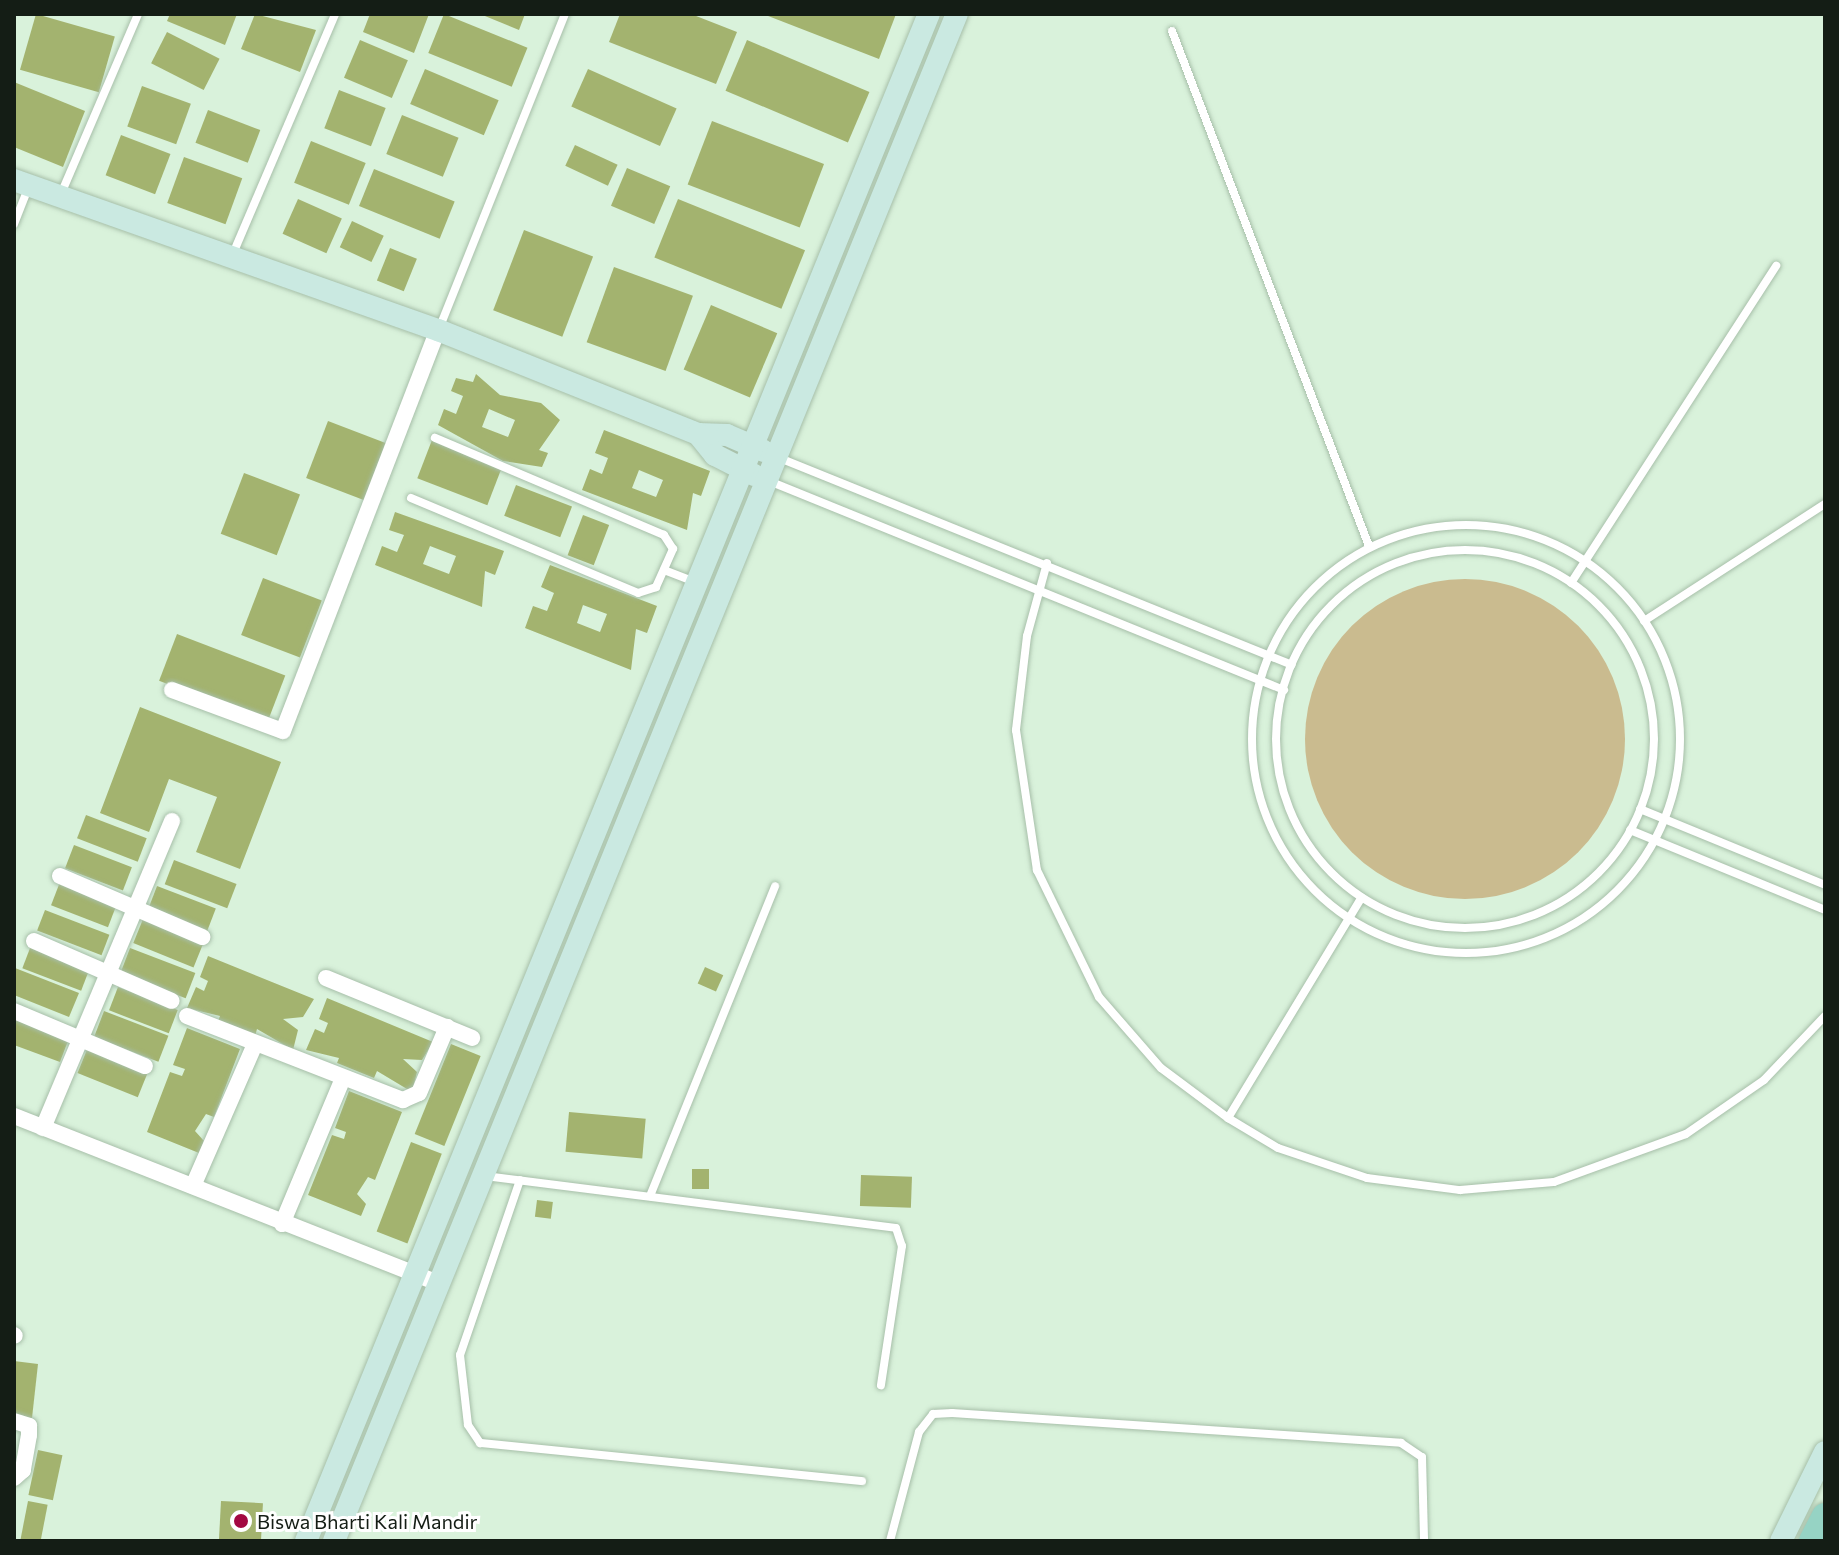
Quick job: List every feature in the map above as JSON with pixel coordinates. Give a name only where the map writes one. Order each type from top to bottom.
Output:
[{"type":"main road","points":[[1812,1541],[1825,1516]]},
{"type":"street","points":[[306,1541],[929,14]]},
{"type":"street","points":[[334,1541],[957,14]]},
{"type":"street","points":[[22,183],[438,330],[698,434],[776,456]]},
{"type":"street","points":[[172,690],[283,731],[438,330]]},
{"type":"street","points":[[698,434],[742,470],[766,480]]},
{"type":"street","points":[[43,1128],[172,821]]},
{"type":"street","points":[[60,876],[202,937]]},
{"type":"street","points":[[34,941],[172,1001]]},
{"type":"street","points":[[326,978],[472,1038]]},
{"type":"street","points":[[14,1011],[145,1066]]},
{"type":"street","points":[[187,1016],[343,1078],[413,1099],[447,1027]]},
{"type":"street","points":[[193,1186],[255,1044]]},
{"type":"street","points":[[282,1224],[343,1078]]},
{"type":"street","points":[[14,1116],[440,1284]]},
{"type":"street","points":[[14,1421],[29,1426],[23,1470],[14,1478]]},
{"type":"street","points":[[1781,1541],[1825,1452]]},
{"type":"lane","points":[[60,196],[138,14]]},
{"type":"lane","points":[[231,259],[335,14]]},
{"type":"lane","points":[[438,330],[565,14]]},
{"type":"lane","points":[[1172,31],[1369,546]]},
{"type":"lane","points":[[14,224],[22,183]]},
{"type":"lane","points":[[1571,583],[1776,266]]},
{"type":"lane","points":[[411,498],[638,593],[656,587],[673,549],[664,535],[435,438]]},
{"type":"lane","points":[[776,456],[1047,563],[1292,665]]},
{"type":"lane","points":[[766,480],[1284,690]]},
{"type":"lane","points":[[1644,621],[1825,504]]},
{"type":"lane","points":[[1481,523],[1551,541],[1585,560],[1644,621],[1671,677],[1678,714],[1666,820],[1655,842],[1593,912],[1526,945],[1465,954],[1416,949],[1347,919],[1293,868],[1260,801],[1251,726],[1260,680],[1268,655],[1313,588],[1369,546],[1404,532],[1481,523]]},
{"type":"lane","points":[[1455,550],[1509,555],[1571,583],[1617,626],[1646,685],[1653,750],[1640,809],[1630,830],[1577,891],[1519,921],[1465,928],[1421,924],[1362,897],[1314,852],[1285,793],[1277,728],[1292,665],[1328,609],[1381,569],[1411,557],[1455,550]]},
{"type":"lane","points":[[1047,563],[1039,590],[1016,730],[1037,870],[1099,997],[1161,1068],[1228,1118],[1278,1148],[1367,1178],[1460,1190],[1554,1182],[1686,1134],[1764,1080],[1825,1016]]},
{"type":"lane","points":[[664,570],[697,583]]},
{"type":"lane","points":[[1640,809],[1825,885]]},
{"type":"lane","points":[[1630,830],[1825,910]]},
{"type":"lane","points":[[650,1196],[775,886]]},
{"type":"lane","points":[[1228,1118],[1362,897]]},
{"type":"lane","points":[[484,1176],[896,1228],[902,1246],[881,1385]]},
{"type":"lane","points":[[520,1180],[460,1355],[468,1425],[480,1443],[862,1481]]},
{"type":"lane","points":[[890,1541],[919,1432],[933,1414],[952,1413],[1401,1443],[1422,1457],[1424,1541]]},
{"type":"shaded area","points":[[1465,579],[1496,582],[1526,591],[1554,606],[1578,626],[1598,650],[1613,678],[1622,708],[1625,739],[1622,770],[1613,800],[1598,828],[1578,852],[1554,872],[1526,887],[1496,896],[1465,899],[1434,896],[1404,887],[1376,872],[1352,852],[1332,828],[1317,800],[1308,770],[1305,739],[1308,708],[1317,678],[1332,650],[1352,626],[1376,606],[1404,591],[1434,582]]},
{"type":"building","points":[[36,14],[115,37],[99,92],[20,70]]},
{"type":"building","points":[[170,14],[237,14],[225,45],[167,21]]},
{"type":"building","points":[[255,14],[316,30],[300,72],[241,49]]},
{"type":"building","points":[[370,14],[429,14],[414,53],[363,32]]},
{"type":"building","points":[[444,14],[527,48],[512,87],[428,53]]},
{"type":"building","points":[[480,14],[525,14],[519,30]]},
{"type":"building","points":[[620,14],[691,14],[737,32],[716,84],[609,42]]},
{"type":"building","points":[[763,14],[896,14],[879,59]]},
{"type":"building","points":[[167,32],[220,59],[204,90],[151,63]]},
{"type":"building","points":[[360,40],[408,60],[392,98],[344,78]]},
{"type":"building","points":[[747,40],[869,92],[848,143],[726,91]]},
{"type":"building","points":[[425,69],[499,100],[484,135],[410,104]]},
{"type":"building","points":[[588,69],[677,108],[660,146],[571,106]]},
{"type":"building","points":[[14,82],[85,111],[63,167],[14,147]]},
{"type":"building","points":[[142,86],[191,104],[176,144],[127,126]]},
{"type":"building","points":[[339,90],[386,108],[371,146],[324,128]]},
{"type":"building","points":[[208,110],[260,130],[248,163],[195,143]]},
{"type":"building","points":[[402,115],[459,138],[443,177],[386,154]]},
{"type":"building","points":[[712,121],[824,164],[800,227],[688,184]]},
{"type":"building","points":[[121,135],[170,154],[155,194],[106,175]]},
{"type":"building","points":[[311,141],[366,163],[349,205],[294,183]]},
{"type":"building","points":[[575,145],[618,165],[608,186],[565,166]]},
{"type":"building","points":[[184,157],[242,178],[226,224],[167,203]]},
{"type":"building","points":[[627,168],[670,186],[654,224],[611,206]]},
{"type":"building","points":[[374,169],[455,202],[440,239],[359,206]]},
{"type":"building","points":[[298,199],[342,219],[326,253],[283,234]]},
{"type":"building","points":[[678,199],[805,250],[781,309],[654,257]]},
{"type":"building","points":[[352,221],[384,236],[371,262],[340,247]]},
{"type":"building","points":[[524,230],[593,257],[562,337],[493,310]]},
{"type":"building","points":[[390,248],[417,259],[404,291],[377,280]]},
{"type":"building","points":[[614,267],[693,296],[666,371],[587,342]]},
{"type":"building","points":[[711,305],[777,333],[750,398],[684,369]]},
{"type":"building","points":[[476,374],[500,395],[541,403],[560,420],[539,450],[548,453],[542,467],[503,461],[438,425],[444,409],[456,414],[463,396],[451,391],[456,378],[473,382]],"holes":[[[489,409],[515,420],[508,437],[482,427]]]},
{"type":"building","points":[[328,421],[387,444],[365,501],[306,478]]},
{"type":"building","points":[[604,430],[710,471],[701,496],[693,493],[687,530],[582,490],[590,469],[602,474],[608,458],[595,453]],"holes":[[[639,470],[663,480],[656,497],[632,488]]]},
{"type":"building","points":[[432,440],[502,467],[487,505],[417,478]]},
{"type":"building","points":[[244,473],[300,495],[277,555],[221,534]]},
{"type":"building","points":[[516,485],[572,507],[560,537],[504,516]]},
{"type":"building","points":[[395,512],[504,551],[495,575],[485,571],[482,607],[375,565],[382,546],[397,552],[404,535],[389,530]],"holes":[[[430,546],[456,556],[449,574],[423,564]]]},
{"type":"building","points":[[583,515],[609,525],[594,565],[568,555]]},
{"type":"building","points":[[550,565],[657,606],[647,633],[636,629],[631,670],[525,628],[533,606],[547,611],[554,593],[541,587]],"holes":[[[583,605],[607,614],[600,632],[577,623]]]},
{"type":"building","points":[[263,578],[322,601],[300,658],[241,635]]},
{"type":"building","points":[[177,634],[285,676],[267,722],[159,681]]},
{"type":"building","points":[[140,707],[281,762],[240,869],[196,852],[217,797],[169,779],[149,832],[100,813]]},
{"type":"building","points":[[86,815],[147,838],[138,862],[77,838]]},
{"type":"building","points":[[74,845],[132,867],[123,891],[65,868]]},
{"type":"building","points":[[174,860],[237,884],[227,908],[165,884]]},
{"type":"building","points":[[60,882],[117,904],[108,927],[51,905]]},
{"type":"building","points":[[157,886],[216,909],[206,934],[147,911]]},
{"type":"building","points":[[45,910],[109,935],[102,955],[37,931]]},
{"type":"building","points":[[143,919],[203,943],[194,967],[133,943]]},
{"type":"building","points":[[32,943],[91,966],[81,991],[22,968]]},
{"type":"building","points":[[130,948],[195,973],[186,998],[120,973]]},
{"type":"building","points":[[208,956],[314,999],[303,1017],[283,1019],[298,1030],[293,1050],[257,1029],[255,1036],[218,1021],[220,1016],[187,1008],[196,987],[204,991],[208,981],[200,977]]},
{"type":"building","points":[[705,967],[723,975],[716,992],[698,983]]},
{"type":"building","points":[[15,968],[79,993],[69,1017],[14,995]]},
{"type":"building","points":[[118,987],[178,1010],[169,1033],[109,1010]]},
{"type":"building","points":[[327,998],[433,1042],[422,1060],[403,1059],[417,1072],[412,1092],[377,1071],[374,1078],[337,1063],[339,1058],[306,1050],[315,1029],[324,1033],[328,1023],[319,1019]]},
{"type":"building","points":[[104,1011],[168,1036],[158,1062],[94,1037]]},
{"type":"building","points":[[14,1019],[68,1041],[60,1062],[14,1045]]},
{"type":"building","points":[[187,1028],[240,1049],[214,1117],[206,1114],[195,1131],[204,1141],[199,1153],[147,1132],[170,1072],[182,1076],[185,1069],[173,1065]]},
{"type":"building","points":[[451,1044],[481,1056],[444,1146],[415,1134]]},
{"type":"building","points":[[88,1047],[148,1071],[138,1097],[78,1073]]},
{"type":"building","points":[[349,1091],[402,1112],[375,1180],[368,1177],[357,1194],[366,1204],[361,1216],[308,1195],[332,1135],[344,1139],[346,1132],[335,1128]]},
{"type":"building","points":[[569,1112],[646,1119],[642,1159],[566,1152]]},
{"type":"building","points":[[411,1142],[442,1154],[407,1243],[377,1232]]},
{"type":"building","points":[[692,1169],[709,1169],[709,1189],[692,1189]]},
{"type":"building","points":[[861,1175],[912,1177],[911,1208],[860,1206]]},
{"type":"building","points":[[537,1200],[553,1202],[551,1219],[535,1217]]},
{"type":"building","points":[[14,1361],[38,1364],[32,1418],[14,1416]]},
{"type":"building","points":[[38,1450],[62,1455],[53,1500],[28,1495]]},
{"type":"building","points":[[28,1501],[48,1505],[41,1541],[20,1541]]},
{"type":"building","name":"Biswa Bharti Kali Mandir","points":[[221,1501],[263,1503],[261,1541],[219,1540]]},
{"type":"place","name":"Biswa Bharti Kali Mandir","points":[[241,1521]]}]
